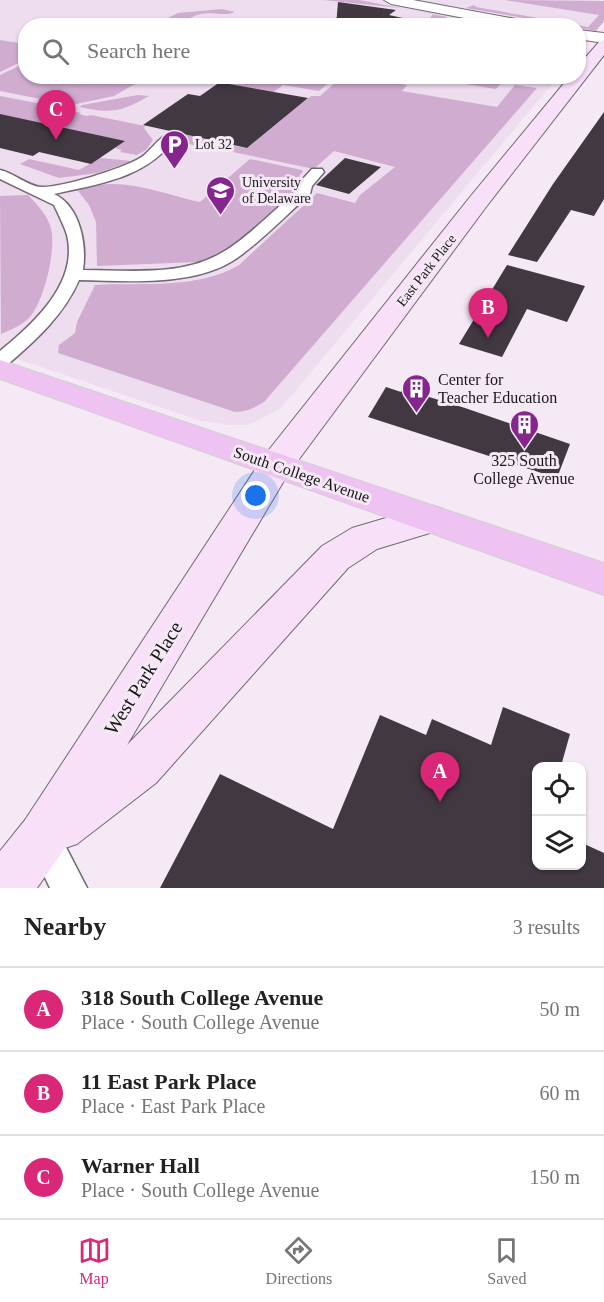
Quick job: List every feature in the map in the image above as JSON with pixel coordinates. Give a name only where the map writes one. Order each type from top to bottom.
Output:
[{"type":"main road","name":"South College Avenue","points":[[0,369],[604,579]]},
{"type":"street","points":[[391,0],[489,18]]},
{"type":"street","points":[[586,35],[604,38]]},
{"type":"street","name":"East Park Place","points":[[586,67],[604,45]]},
{"type":"street","name":"East Park Place","points":[[276,465],[478,202],[573,84]]},
{"type":"street","name":"West Park Place","points":[[4,888],[43,838],[276,465]]},
{"type":"street","points":[[43,838],[139,766],[334,556],[365,538],[430,519]]},
{"type":"lane","points":[[41,192],[108,176],[140,164],[163,146],[167,138]]},
{"type":"lane","points":[[73,275],[172,273],[194,271],[218,264],[305,191],[305,184],[317,172]]},
{"type":"lane","points":[[0,174],[60,202],[75,237],[76,259],[69,285],[44,321],[0,361]]},
{"type":"lane","points":[[43,838],[69,888]]},
{"type":"shaded area","name":"University of Delaware","points":[[0,0],[604,1],[604,21],[586,43],[586,18],[18,18],[18,84],[552,84],[281,408],[249,425],[201,421],[0,353]]},
{"type":"shaded area","points":[[323,0],[359,0],[407,9],[400,8]]},
{"type":"shaded area","points":[[505,0],[604,1],[604,21],[596,31],[586,29],[586,27],[599,15]]},
{"type":"shaded area","points":[[474,5],[538,18],[524,18],[466,8]]},
{"type":"shaded area","points":[[222,9],[235,12],[230,14],[209,13],[190,18],[168,18],[178,13]]},
{"type":"shaded area","points":[[433,14],[447,17],[446,18],[430,18]]},
{"type":"shaded area","points":[[0,40],[18,43],[18,63],[0,72]]},
{"type":"shaded area","points":[[18,66],[18,84],[135,84],[114,96],[71,105],[0,91],[0,75]]},
{"type":"shaded area","points":[[229,84],[328,84],[319,91],[283,85],[256,105],[239,86]]},
{"type":"shaded area","points":[[334,84],[401,84],[407,85],[402,91],[497,107],[515,85],[537,88],[264,402],[257,406],[235,412],[58,353],[59,345],[75,333],[77,322],[95,285],[187,282],[223,273],[239,265],[317,193],[355,203],[360,195],[395,167],[334,151],[314,169],[228,151],[234,146],[247,148],[311,96],[320,96]]},
{"type":"shaded area","points":[[466,84],[500,84],[496,89]]},
{"type":"shaded area","points":[[138,95],[149,96],[116,110],[80,107],[82,105]]},
{"type":"shaded area","points":[[0,96],[42,104],[38,107],[49,106],[87,116],[145,126],[144,128],[153,140],[146,150],[137,155],[120,152],[122,150],[115,148],[122,143],[0,119]]},
{"type":"shaded area","points":[[169,128],[220,143],[210,149],[192,145],[182,141]]},
{"type":"shaded area","points":[[100,158],[132,161],[98,173],[59,178],[20,164],[29,159],[79,170]]},
{"type":"shaded area","points":[[250,159],[302,170],[299,176],[302,188],[218,256],[199,262],[97,266],[96,222],[89,205],[78,191],[93,186],[123,184],[200,202]]},
{"type":"shaded area","points":[[28,195],[50,225],[51,259],[35,310],[19,326],[1,334],[0,196]]},
{"type":"building","points":[[338,2],[396,10],[389,15],[402,18],[337,18]]},
{"type":"building","points":[[217,84],[231,84],[308,98],[247,148],[143,125],[188,94],[200,96]]},
{"type":"building","points":[[604,112],[604,199],[594,216],[571,210],[537,262],[508,255],[553,184]]},
{"type":"building","points":[[0,114],[125,141],[91,164],[39,152],[33,156],[0,148]]},
{"type":"building","points":[[345,158],[381,167],[349,194],[316,185]]},
{"type":"building","points":[[507,265],[585,286],[567,322],[527,309],[502,357],[459,344]]},
{"type":"building","points":[[386,387],[401,392],[403,389],[465,408],[570,444],[557,478],[368,417]]},
{"type":"building","points":[[503,707],[570,734],[562,762],[532,762],[532,870],[586,870],[586,845],[604,853],[604,888],[160,888],[220,774],[333,829],[380,715],[426,735],[432,719],[491,745]]},
{"type":"place","name":"Warner Hall","points":[[56,140]]},
{"type":"place","name":"Lot 32","points":[[174,170]]},
{"type":"place","name":"University of Delaware","points":[[221,216]]},
{"type":"place","name":"11 East Park Place","points":[[488,338]]},
{"type":"place","name":"Center for Teacher Education","points":[[417,414]]},
{"type":"place","name":"325 South College Avenue","points":[[524,450]]},
{"type":"place","name":"318 South College Avenue","points":[[440,802]]}]
